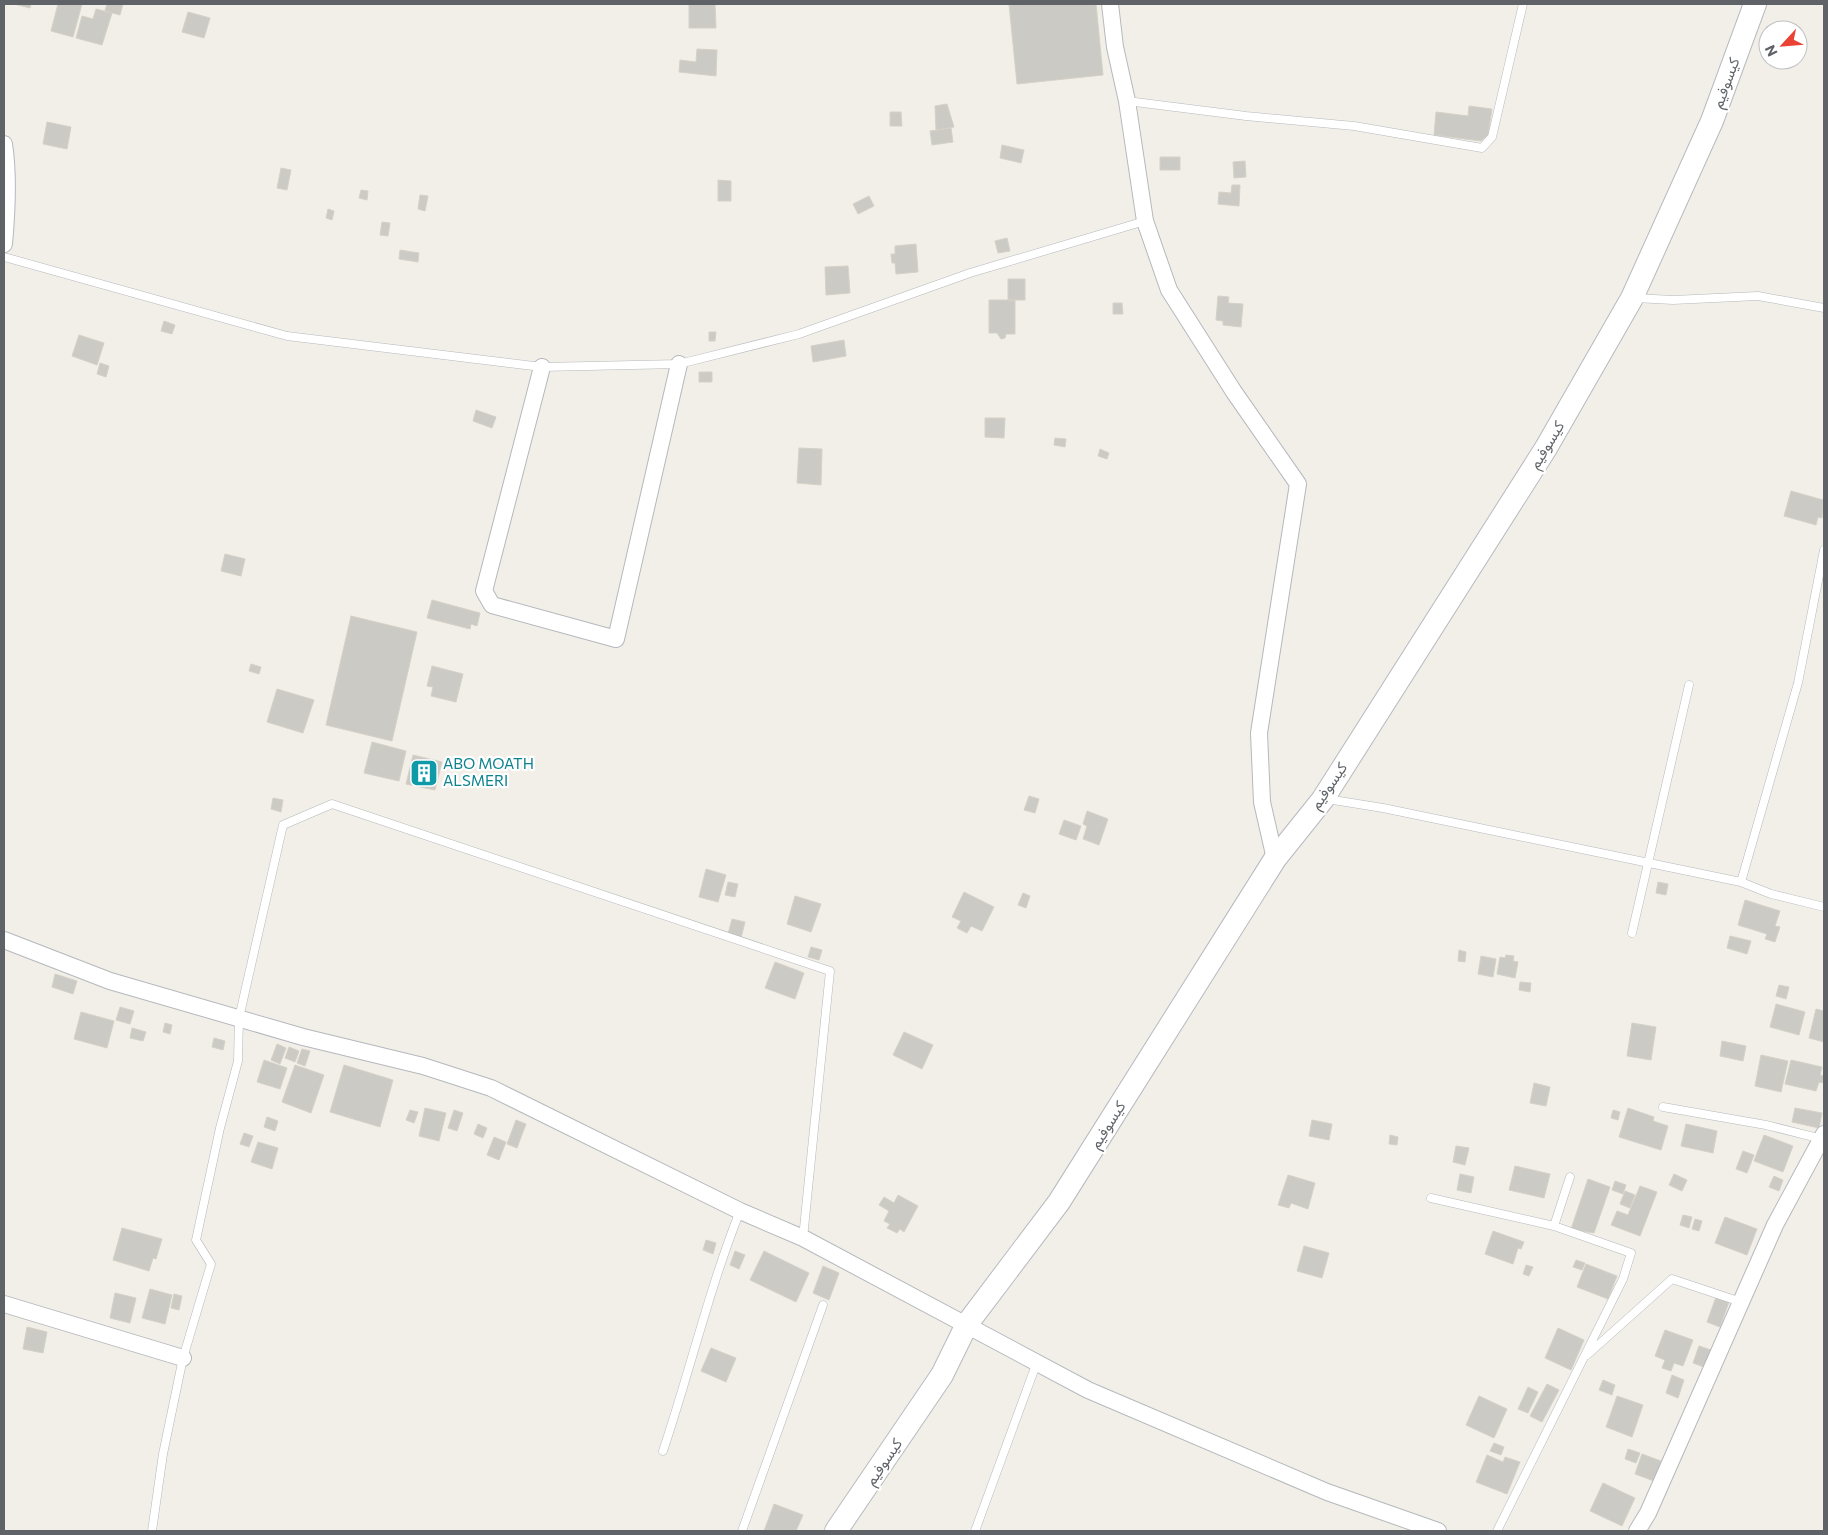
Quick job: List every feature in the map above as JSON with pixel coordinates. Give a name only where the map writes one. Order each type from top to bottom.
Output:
[{"type":"street","points":[[1110,4],[1115,47],[1127,101],[1144,221],[1169,290],[1234,392],[1298,484],[1258,733],[1262,802],[1275,859]]},
{"type":"street","name":"كيسوفيم","points":[[836,1531],[942,1375],[967,1324],[1059,1202],[1275,859],[1323,799],[1546,448],[1632,298],[1712,121],[1755,4]]},
{"type":"street","points":[[4,144],[7,161],[4,244]]},
{"type":"street","points":[[542,367],[484,591],[492,605],[602,637],[616,639],[679,364]]},
{"type":"street","points":[[4,940],[110,981],[352,1049],[423,1066],[491,1088],[740,1211],[803,1238],[1088,1390],[1194,1437],[1327,1492],[1438,1531]]},
{"type":"street","points":[[1637,1531],[1648,1513],[1775,1225],[1823,1136]]},
{"type":"street","points":[[4,1304],[184,1358]]},
{"type":"lane","points":[[1127,101],[1246,116],[1354,126],[1482,148],[1492,137],[1523,4]]},
{"type":"lane","points":[[4,256],[287,336],[542,367],[679,364],[799,334],[970,273],[1144,221]]},
{"type":"lane","points":[[1632,298],[1673,300],[1758,296],[1824,308]]},
{"type":"lane","points":[[1741,882],[1798,683],[1824,550]]},
{"type":"lane","points":[[1632,933],[1689,685]]},
{"type":"lane","points":[[1323,799],[1383,808],[1741,882],[1771,894],[1824,908]]},
{"type":"lane","points":[[152,1531],[163,1454],[184,1358],[211,1264],[196,1240],[220,1128],[238,1061],[239,1018],[283,825],[332,804],[830,970],[803,1238]]},
{"type":"lane","points":[[1663,1106],[1823,1136]]},
{"type":"lane","points":[[1554,1226],[1570,1177]]},
{"type":"lane","points":[[1431,1198],[1554,1226],[1631,1253],[1623,1279],[1497,1531]]},
{"type":"lane","points":[[663,1451],[689,1372],[720,1262],[740,1211]]},
{"type":"lane","points":[[1584,1358],[1672,1279],[1741,1302]]},
{"type":"lane","points":[[742,1531],[823,1305]]},
{"type":"lane","points":[[975,1531],[1037,1362]]},
{"type":"building","points":[[14,4],[31,4],[30,8]]},
{"type":"building","points":[[58,4],[82,4],[73,37],[51,31]]},
{"type":"building","points":[[107,4],[123,4],[120,15],[105,11]]},
{"type":"building","points":[[689,4],[715,4],[716,28],[689,28]]},
{"type":"building","points":[[1009,4],[1096,4],[1103,75],[1017,84]]},
{"type":"building","points":[[96,9],[112,13],[102,45],[76,38],[82,16],[93,19]]},
{"type":"building","points":[[188,12],[210,18],[204,38],[182,32]]},
{"type":"building","points":[[697,49],[717,50],[716,76],[679,72],[680,60],[696,62]]},
{"type":"building","points":[[947,104],[954,127],[936,130],[935,106]]},
{"type":"building","points":[[1469,106],[1492,109],[1488,135],[1481,141],[1434,135],[1436,112],[1468,116]]},
{"type":"building","points":[[890,112],[901,112],[902,126],[890,126]]},
{"type":"building","points":[[47,122],[71,127],[67,149],[43,144]]},
{"type":"building","points":[[951,128],[953,142],[932,145],[930,131]]},
{"type":"building","points":[[1002,145],[1024,150],[1021,163],[1000,158]]},
{"type":"building","points":[[1160,157],[1180,157],[1180,170],[1160,170]]},
{"type":"building","points":[[1245,161],[1246,177],[1234,178],[1233,162]]},
{"type":"building","points":[[281,168],[291,170],[287,190],[277,188]]},
{"type":"building","points":[[718,180],[731,181],[731,201],[718,201]]},
{"type":"building","points":[[1232,185],[1240,185],[1239,206],[1218,204],[1219,192],[1231,193]]},
{"type":"building","points":[[361,190],[368,191],[367,200],[359,198]]},
{"type":"building","points":[[420,195],[428,196],[425,211],[418,209]]},
{"type":"building","points":[[869,196],[874,206],[858,214],[853,204]]},
{"type":"building","points":[[328,209],[334,211],[332,220],[326,218]]},
{"type":"building","points":[[382,222],[390,223],[388,236],[380,235]]},
{"type":"building","points":[[1007,238],[1010,251],[998,253],[995,241]]},
{"type":"building","points":[[916,244],[918,272],[896,274],[895,263],[892,263],[891,254],[895,254],[895,246]]},
{"type":"building","points":[[400,250],[419,253],[418,262],[399,259]]},
{"type":"building","points":[[848,266],[850,293],[826,295],[825,267]]},
{"type":"building","points":[[1008,279],[1025,279],[1025,300],[1008,300]]},
{"type":"building","points":[[1218,296],[1229,297],[1228,303],[1243,304],[1241,327],[1223,325],[1223,321],[1216,320]]},
{"type":"building","points":[[989,300],[1015,300],[1015,334],[1006,334],[1005,338],[1001,339],[997,333],[989,333]]},
{"type":"building","points":[[1113,303],[1122,303],[1123,314],[1113,314]]},
{"type":"building","points":[[164,321],[175,325],[172,334],[161,331]]},
{"type":"building","points":[[709,332],[716,332],[715,341],[709,341]]},
{"type":"building","points":[[79,335],[104,343],[97,365],[72,356]]},
{"type":"building","points":[[844,340],[846,356],[813,362],[811,346]]},
{"type":"building","points":[[100,363],[109,366],[106,377],[97,374]]},
{"type":"building","points":[[699,372],[712,372],[712,382],[699,382]]},
{"type":"building","points":[[476,410],[496,417],[492,428],[473,421]]},
{"type":"building","points":[[985,418],[1005,418],[1004,438],[985,437]]},
{"type":"building","points":[[1055,438],[1066,439],[1065,447],[1054,445]]},
{"type":"building","points":[[799,448],[822,449],[821,485],[797,483]]},
{"type":"building","points":[[1100,449],[1109,453],[1107,459],[1098,456]]},
{"type":"building","points":[[1791,491],[1823,500],[1822,518],[1818,517],[1816,525],[1784,516]]},
{"type":"building","points":[[225,554],[245,559],[241,576],[221,571]]},
{"type":"building","points":[[432,600],[480,613],[477,626],[471,624],[470,629],[427,618]]},
{"type":"building","points":[[351,616],[417,632],[392,741],[326,725]]},
{"type":"building","points":[[251,664],[261,667],[259,674],[249,671]]},
{"type":"building","points":[[432,666],[463,674],[456,702],[431,696],[433,687],[427,686]]},
{"type":"building","points":[[277,689],[314,700],[303,733],[267,722]]},
{"type":"building","points":[[372,742],[406,751],[399,781],[364,773]]},
{"type":"building","name":"ABO MOATH ALSMERI","points":[[413,755],[442,762],[435,790],[406,784]]},
{"type":"building","points":[[1029,796],[1039,799],[1035,813],[1024,810]]},
{"type":"building","points":[[273,798],[283,800],[281,812],[271,809]]},
{"type":"building","points":[[1087,811],[1108,819],[1099,845],[1083,839],[1087,826],[1083,824]]},
{"type":"building","points":[[1064,820],[1081,826],[1076,840],[1059,834]]},
{"type":"building","points":[[706,869],[726,875],[718,902],[699,897]]},
{"type":"building","points":[[728,882],[738,884],[735,897],[725,895]]},
{"type":"building","points":[[1658,882],[1668,884],[1666,895],[1656,893]]},
{"type":"building","points":[[964,892],[994,907],[982,931],[971,926],[967,933],[957,928],[961,921],[952,917]]},
{"type":"building","points":[[1023,893],[1030,896],[1026,908],[1018,905]]},
{"type":"building","points":[[795,896],[821,904],[811,932],[787,924]]},
{"type":"building","points":[[1745,900],[1780,911],[1775,926],[1780,927],[1775,942],[1765,939],[1767,934],[1738,925]]},
{"type":"building","points":[[732,919],[745,922],[741,938],[728,934]]},
{"type":"building","points":[[1730,936],[1751,941],[1747,954],[1727,948]]},
{"type":"building","points":[[811,947],[822,950],[819,960],[808,957]]},
{"type":"building","points":[[1459,950],[1466,952],[1465,962],[1458,961]]},
{"type":"building","points":[[1506,955],[1514,956],[1513,961],[1518,962],[1515,978],[1497,974],[1500,957],[1505,958]]},
{"type":"building","points":[[1481,956],[1496,959],[1493,977],[1478,974]]},
{"type":"building","points":[[775,962],[804,973],[795,999],[765,988]]},
{"type":"building","points":[[55,974],[77,981],[73,994],[52,987]]},
{"type":"building","points":[[1520,982],[1531,983],[1530,992],[1519,990]]},
{"type":"building","points":[[1779,985],[1789,987],[1786,999],[1776,996]]},
{"type":"building","points":[[1776,1004],[1805,1012],[1799,1035],[1770,1027]]},
{"type":"building","points":[[120,1007],[134,1011],[130,1024],[116,1020]]},
{"type":"building","points":[[1816,1009],[1824,1011],[1824,1042],[1809,1038]]},
{"type":"building","points":[[81,1012],[114,1021],[107,1048],[74,1039]]},
{"type":"building","points":[[165,1023],[172,1025],[170,1034],[163,1032]]},
{"type":"building","points":[[1632,1023],[1656,1027],[1651,1060],[1627,1056]]},
{"type":"building","points":[[132,1028],[146,1032],[143,1041],[130,1038]]},
{"type":"building","points":[[904,1032],[933,1045],[922,1069],[893,1055]]},
{"type":"building","points":[[214,1038],[225,1041],[223,1050],[212,1047]]},
{"type":"building","points":[[1722,1041],[1746,1046],[1743,1061],[1720,1056]]},
{"type":"building","points":[[277,1044],[286,1048],[280,1064],[271,1060]]},
{"type":"building","points":[[289,1047],[299,1051],[295,1062],[285,1058]]},
{"type":"building","points":[[302,1049],[310,1051],[305,1066],[297,1063]]},
{"type":"building","points":[[1761,1055],[1788,1061],[1781,1092],[1755,1086]]},
{"type":"building","points":[[264,1060],[287,1068],[280,1089],[257,1082]]},
{"type":"building","points":[[1791,1060],[1822,1067],[1820,1075],[1824,1076],[1822,1083],[1819,1082],[1816,1091],[1785,1084]]},
{"type":"building","points":[[295,1065],[324,1075],[311,1113],[282,1102]]},
{"type":"building","points":[[344,1065],[393,1080],[380,1127],[330,1112]]},
{"type":"building","points":[[1534,1083],[1550,1087],[1546,1106],[1530,1103]]},
{"type":"building","points":[[425,1108],[446,1113],[439,1141],[419,1136]]},
{"type":"building","points":[[1628,1108],[1654,1117],[1653,1121],[1668,1126],[1661,1150],[1619,1137]]},
{"type":"building","points":[[1795,1108],[1822,1113],[1819,1128],[1792,1122]]},
{"type":"building","points":[[410,1110],[418,1112],[414,1123],[406,1120]]},
{"type":"building","points":[[454,1110],[463,1113],[457,1131],[448,1128]]},
{"type":"building","points":[[1613,1110],[1620,1112],[1618,1120],[1611,1118]]},
{"type":"building","points":[[267,1117],[278,1121],[275,1131],[264,1127]]},
{"type":"building","points":[[516,1120],[526,1124],[517,1148],[507,1144]]},
{"type":"building","points":[[1312,1120],[1332,1124],[1329,1140],[1309,1136]]},
{"type":"building","points":[[478,1124],[487,1128],[483,1138],[474,1134]]},
{"type":"building","points":[[1686,1124],[1717,1131],[1713,1153],[1681,1146]]},
{"type":"building","points":[[244,1133],[253,1136],[249,1147],[240,1144]]},
{"type":"building","points":[[1390,1135],[1398,1137],[1397,1145],[1389,1144]]},
{"type":"building","points":[[1764,1135],[1793,1146],[1783,1172],[1754,1161]]},
{"type":"building","points":[[494,1137],[506,1142],[499,1160],[487,1155]]},
{"type":"building","points":[[258,1142],[278,1148],[272,1169],[251,1162]]},
{"type":"building","points":[[1456,1146],[1469,1148],[1465,1165],[1453,1162]]},
{"type":"building","points":[[1743,1151],[1754,1155],[1747,1173],[1736,1169]]},
{"type":"building","points":[[1515,1166],[1550,1174],[1544,1198],[1509,1190]]},
{"type":"building","points":[[1460,1174],[1474,1177],[1471,1193],[1457,1190]]},
{"type":"building","points":[[1674,1174],[1687,1180],[1682,1191],[1669,1185]]},
{"type":"building","points":[[1288,1175],[1315,1183],[1308,1209],[1291,1203],[1289,1208],[1278,1205]]},
{"type":"building","points":[[1774,1176],[1783,1180],[1779,1191],[1769,1187]]},
{"type":"building","points":[[1588,1179],[1610,1187],[1594,1233],[1571,1229]]},
{"type":"building","points":[[1615,1181],[1626,1185],[1623,1194],[1612,1190]]},
{"type":"building","points":[[1640,1186],[1657,1192],[1640,1236],[1611,1225],[1617,1211],[1628,1215]]},
{"type":"building","points":[[1625,1191],[1635,1195],[1630,1208],[1620,1204]]},
{"type":"building","points":[[898,1195],[918,1206],[904,1232],[900,1229],[897,1233],[887,1228],[890,1224],[884,1221],[889,1211],[879,1205],[884,1197],[894,1203]]},
{"type":"building","points":[[1683,1215],[1692,1217],[1689,1228],[1680,1225]]},
{"type":"building","points":[[1725,1217],[1757,1229],[1747,1255],[1715,1243]]},
{"type":"building","points":[[1695,1219],[1702,1221],[1699,1231],[1692,1229]]},
{"type":"building","points":[[122,1228],[162,1239],[156,1259],[153,1258],[149,1271],[113,1260]]},
{"type":"building","points":[[1493,1231],[1524,1242],[1521,1249],[1518,1248],[1513,1264],[1485,1254]]},
{"type":"building","points":[[706,1240],[716,1243],[713,1254],[703,1250]]},
{"type":"building","points":[[1304,1246],[1329,1253],[1322,1278],[1297,1271]]},
{"type":"building","points":[[735,1251],[745,1255],[739,1269],[730,1265]]},
{"type":"building","points":[[764,1251],[809,1273],[796,1302],[750,1280]]},
{"type":"building","points":[[1576,1260],[1585,1263],[1582,1270],[1573,1267]]},
{"type":"building","points":[[1586,1264],[1617,1276],[1608,1299],[1577,1287]]},
{"type":"building","points":[[1526,1265],[1533,1267],[1529,1276],[1523,1274]]},
{"type":"building","points":[[823,1266],[839,1273],[829,1300],[813,1293]]},
{"type":"building","points":[[150,1289],[172,1295],[165,1324],[142,1318]]},
{"type":"building","points":[[115,1293],[136,1298],[130,1323],[110,1318]]},
{"type":"building","points":[[174,1294],[182,1296],[179,1310],[171,1308]]},
{"type":"building","points":[[1716,1297],[1729,1302],[1720,1327],[1707,1322]]},
{"type":"building","points":[[27,1327],[47,1332],[43,1353],[23,1349]]},
{"type":"building","points":[[1558,1328],[1584,1340],[1571,1370],[1545,1358]]},
{"type":"building","points":[[1665,1330],[1693,1340],[1683,1366],[1674,1363],[1671,1371],[1662,1368],[1665,1360],[1655,1356]]},
{"type":"building","points":[[1699,1346],[1711,1350],[1704,1367],[1693,1363]]},
{"type":"building","points":[[711,1348],[736,1358],[726,1382],[701,1371]]},
{"type":"building","points":[[1672,1375],[1684,1380],[1678,1398],[1666,1393]]},
{"type":"building","points":[[1603,1380],[1615,1385],[1612,1395],[1599,1390]]},
{"type":"building","points":[[1547,1384],[1559,1390],[1542,1422],[1530,1416]]},
{"type":"building","points":[[1528,1387],[1538,1392],[1528,1413],[1518,1409]]},
{"type":"building","points":[[1479,1396],[1507,1409],[1494,1438],[1466,1425]]},
{"type":"building","points":[[1617,1396],[1643,1405],[1632,1437],[1606,1427]]},
{"type":"building","points":[[1494,1443],[1504,1447],[1501,1455],[1490,1451]]},
{"type":"building","points":[[1628,1449],[1640,1453],[1636,1463],[1625,1459]]},
{"type":"building","points":[[1642,1454],[1661,1461],[1654,1481],[1635,1474]]},
{"type":"building","points":[[1487,1455],[1503,1462],[1505,1457],[1520,1462],[1507,1494],[1476,1482]]},
{"type":"building","points":[[1603,1483],[1635,1498],[1622,1526],[1590,1511]]},
{"type":"building","points":[[774,1504],[803,1515],[796,1531],[764,1531]]},
{"type":"place","name":"ABO MOATH ALSMERI","points":[[424,773]]}]
